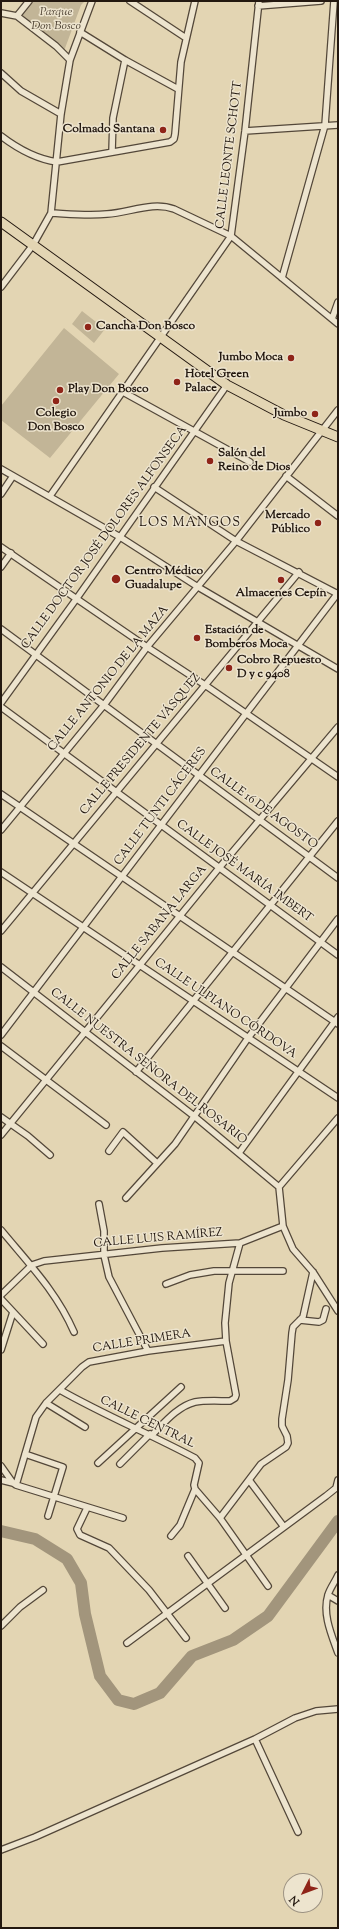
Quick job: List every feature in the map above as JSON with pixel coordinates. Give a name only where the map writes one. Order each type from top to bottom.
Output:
[{"type":"main road","points":[[1,222],[227,385],[284,415],[321,431],[338,436]]},
{"type":"street","points":[[17,16],[29,1]]},
{"type":"street","points":[[1,287],[33,245],[51,213],[61,114],[70,60],[92,1]]},
{"type":"street","points":[[130,1],[186,38]]},
{"type":"street","points":[[1,136],[29,154],[44,160],[57,162],[166,144],[174,139],[181,62],[196,1]]},
{"type":"street","points":[[258,3],[321,1]]},
{"type":"street","points":[[282,278],[325,125],[334,1]]},
{"type":"street","name":"CALLE LEONTE SCHOTT","points":[[50,496],[123,392],[159,337],[231,236],[245,131],[258,3]]},
{"type":"street","points":[[1,13],[17,16],[56,46],[70,60]]},
{"type":"street","points":[[80,32],[125,60],[178,89]]},
{"type":"street","points":[[112,152],[113,118],[125,60]]},
{"type":"street","points":[[1,73],[27,95],[61,114]]},
{"type":"street","points":[[245,131],[338,125]]},
{"type":"street","points":[[51,213],[107,214],[154,206],[165,206],[231,236],[338,324]]},
{"type":"street","points":[[332,319],[338,302]]},
{"type":"street","name":"CALLE DOCTOR JOSÉ DOLORES ALFONSECA","points":[[1,703],[196,431],[227,385]]},
{"type":"street","points":[[123,392],[250,462]]},
{"type":"street","name":"CALLE ANTONIO DE LA MAZA","points":[[1,830],[104,705],[147,647],[236,541],[338,410]]},
{"type":"street","points":[[1,469],[120,537],[198,587],[338,669]]},
{"type":"street","points":[[1,494],[13,476]]},
{"type":"street","points":[[286,476],[338,516]]},
{"type":"street","points":[[154,488],[236,541],[299,572],[338,594]]},
{"type":"street","points":[[1,547],[338,777]]},
{"type":"street","points":[[1,567],[10,553]]},
{"type":"street","name":"CALLE PRESIDENTE VÁSQUEZ","points":[[1,931],[299,572]]},
{"type":"street","name":"CALLE TUNTI CÁCERES","points":[[1,1036],[338,594]]},
{"type":"street","name":"CALLE 16 DE AGOSTO","points":[[1,629],[338,878]]},
{"type":"street","name":"CALLE JOSÉ MARÍA IMBERT","points":[[1,707],[338,955]]},
{"type":"street","name":"CALLE SABANA LARGA","points":[[1,1135],[219,868],[338,727]]},
{"type":"street","points":[[1,794],[285,988],[337,1021],[240,1153]]},
{"type":"street","points":[[136,1072],[338,821]]},
{"type":"street","name":"CALLE ULPIANO CÓRDOVA","points":[[1,872],[338,1098]]},
{"type":"street","points":[[126,1198],[175,1144],[248,1038],[338,919]]},
{"type":"street","name":"CALLE NUESTRA SEÑORA DEL ROSARIO","points":[[1,967],[194,1116],[279,1187]]},
{"type":"street","points":[[1,1046],[106,1125]]},
{"type":"street","points":[[1,1117],[11,1123],[50,1155]]},
{"type":"street","points":[[338,1118],[279,1187],[282,1226],[293,1249],[313,1272],[338,1311]]},
{"type":"street","points":[[109,1151],[123,1132],[158,1163]]},
{"type":"street","points":[[99,1204],[104,1231],[104,1255],[109,1276],[148,1350]]},
{"type":"street","name":"CALLE LUIS RAMÍREZ","points":[[32,1265],[44,1261],[162,1248],[240,1243],[282,1226]]},
{"type":"street","points":[[1,1230],[32,1265],[64,1309],[74,1332]]},
{"type":"street","points":[[120,1464],[151,1434],[186,1405],[195,1402],[230,1401],[235,1398],[236,1394],[226,1340],[225,1323],[233,1270],[240,1243]]},
{"type":"street","points":[[1,1296],[32,1265]]},
{"type":"street","points":[[166,1284],[190,1275],[214,1271],[283,1271]]},
{"type":"street","points":[[220,1518],[260,1464],[286,1447],[288,1443],[287,1436],[282,1426],[282,1419],[288,1380],[293,1327],[303,1317],[313,1272]]},
{"type":"street","points":[[1,1299],[42,1344]]},
{"type":"street","points":[[300,1320],[319,1322],[323,1320],[326,1309]]},
{"type":"street","points":[[1,1350],[13,1312]]},
{"type":"street","name":"CALLE PRIMERA","points":[[15,1484],[36,1417],[46,1403],[82,1367],[89,1362],[148,1350],[226,1340]]},
{"type":"street","points":[[98,1463],[181,1387]]},
{"type":"street","name":"CALLE CENTRAL","points":[[60,1390],[93,1409],[151,1434],[195,1458],[199,1463],[194,1485],[195,1489]]},
{"type":"street","points":[[46,1403],[85,1427]]},
{"type":"street","points":[[25,1454],[63,1467],[48,1516]]},
{"type":"street","points":[[1,1466],[15,1484]]},
{"type":"street","points":[[1,1480],[123,1518]]},
{"type":"street","points":[[248,1480],[284,1527]]},
{"type":"street","points":[[127,1642],[208,1584],[336,1488],[338,1480]]},
{"type":"street","points":[[171,1536],[184,1518],[195,1489],[220,1518],[268,1586]]},
{"type":"street","points":[[87,1508],[77,1529],[80,1535],[109,1548],[168,1613],[186,1638]]},
{"type":"street","points":[[188,1556],[225,1608]]},
{"type":"street","points":[[338,1575],[328,1595],[326,1609],[331,1634],[338,1653]]},
{"type":"street","points":[[1,1626],[20,1607],[43,1590]]},
{"type":"street","points":[[328,1595],[338,1601]]},
{"type":"street","points":[[331,1634],[338,1637]]},
{"type":"street","points":[[1,1850],[35,1837],[255,1739],[295,1718],[316,1711],[338,1709]]},
{"type":"street","points":[[255,1739],[298,1832]]},
{"type":"green space","name":"Parque Don Bosco","points":[[33,1],[85,1],[81,5],[64,51],[22,15]]},
{"type":"green space","name":"Cancha Don Bosco","points":[[82,311],[105,329],[94,343],[72,324]]},
{"type":"green space","name":"Play Don Bosco","points":[[64,328],[119,374],[50,458],[1,420],[1,406]]},
{"type":"waterway","points":[[1,1531],[35,1539],[67,1559],[81,1583],[85,1614],[100,1676],[118,1700],[134,1704],[160,1693],[192,1656],[233,1640],[268,1616],[338,1521]]},
{"type":"place","name":"Colmado Santana","points":[[163,130]]},
{"type":"place","name":"Cancha Don Bosco","points":[[88,327]]},
{"type":"place","name":"Jumbo Moca","points":[[291,358]]},
{"type":"place","name":"Hotel Green Palace","points":[[177,382]]},
{"type":"place","name":"Play Don Bosco","points":[[60,390]]},
{"type":"place","name":"Colegio Don Bosco","points":[[56,401]]},
{"type":"place","name":"Jumbo","points":[[315,414]]},
{"type":"place","name":"Salón del Reino de Dios","points":[[210,461]]},
{"type":"place","name":"Mercado Público","points":[[318,523]]},
{"type":"place","name":"Centro Médico Guadalupe","points":[[116,579]]},
{"type":"place","name":"Almacenes Cepín","points":[[281,580]]},
{"type":"place","name":"Estación de Bomberos Moca","points":[[197,638]]},
{"type":"place","name":"Cobro Repuesto D y c 9408","points":[[229,668]]},
{"type":"district","name":"LOS MANGOS","points":[[190,524]]}]
